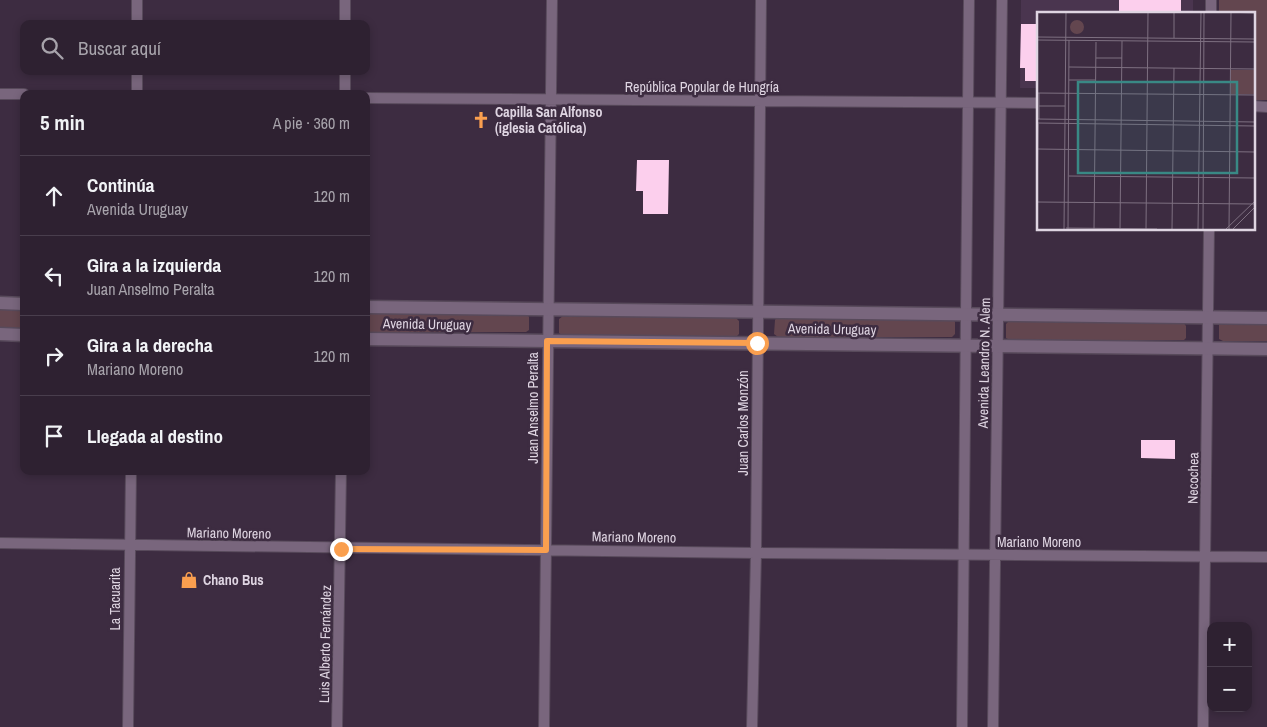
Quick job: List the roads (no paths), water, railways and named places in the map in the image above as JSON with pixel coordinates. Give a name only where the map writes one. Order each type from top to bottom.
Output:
[{"type":"street","points":[[137,0],[137,20]]},
{"type":"street","points":[[345,20],[346,0]]},
{"type":"street","name":"Juan Anselmo Peralta","points":[[544,727],[552,0]]},
{"type":"street","name":"Juan Carlos Monzón","points":[[752,727],[756,553],[761,0]]},
{"type":"street","name":"Avenida Leandro N. Alem","points":[[962,727],[970,0]]},
{"type":"street","name":"Avenida Leandro N. Alem","points":[[993,727],[1002,0]]},
{"type":"street","points":[[137,75],[137,90]]},
{"type":"street","points":[[344,90],[345,75]]},
{"type":"street","points":[[0,94],[20,94]]},
{"type":"street","name":"República Popular de Hungría","points":[[370,98],[1037,103]]},
{"type":"street","points":[[1254,106],[1267,107]]},
{"type":"street","name":"Necochea","points":[[1203,727],[1209,230]]},
{"type":"street","points":[[0,303],[20,304]]},
{"type":"street","name":"Avenida Uruguay","points":[[370,308],[1267,318]]},
{"type":"street","points":[[0,334],[20,335]]},
{"type":"street","name":"Avenida Uruguay","points":[[370,339],[1267,349]]},
{"type":"street","name":"La Tacuarita","points":[[128,727],[131,475]]},
{"type":"street","name":"Luis Alberto Fernández","points":[[337,727],[341,475]]},
{"type":"street","name":"Mariano Moreno","points":[[0,543],[341,549],[1267,557]]},
{"type":"place","name":"Capilla San Alfonso (iglesia Católica)","points":[[481,120]]},
{"type":"place","name":"Chano Bus","points":[[189,580]]}]
